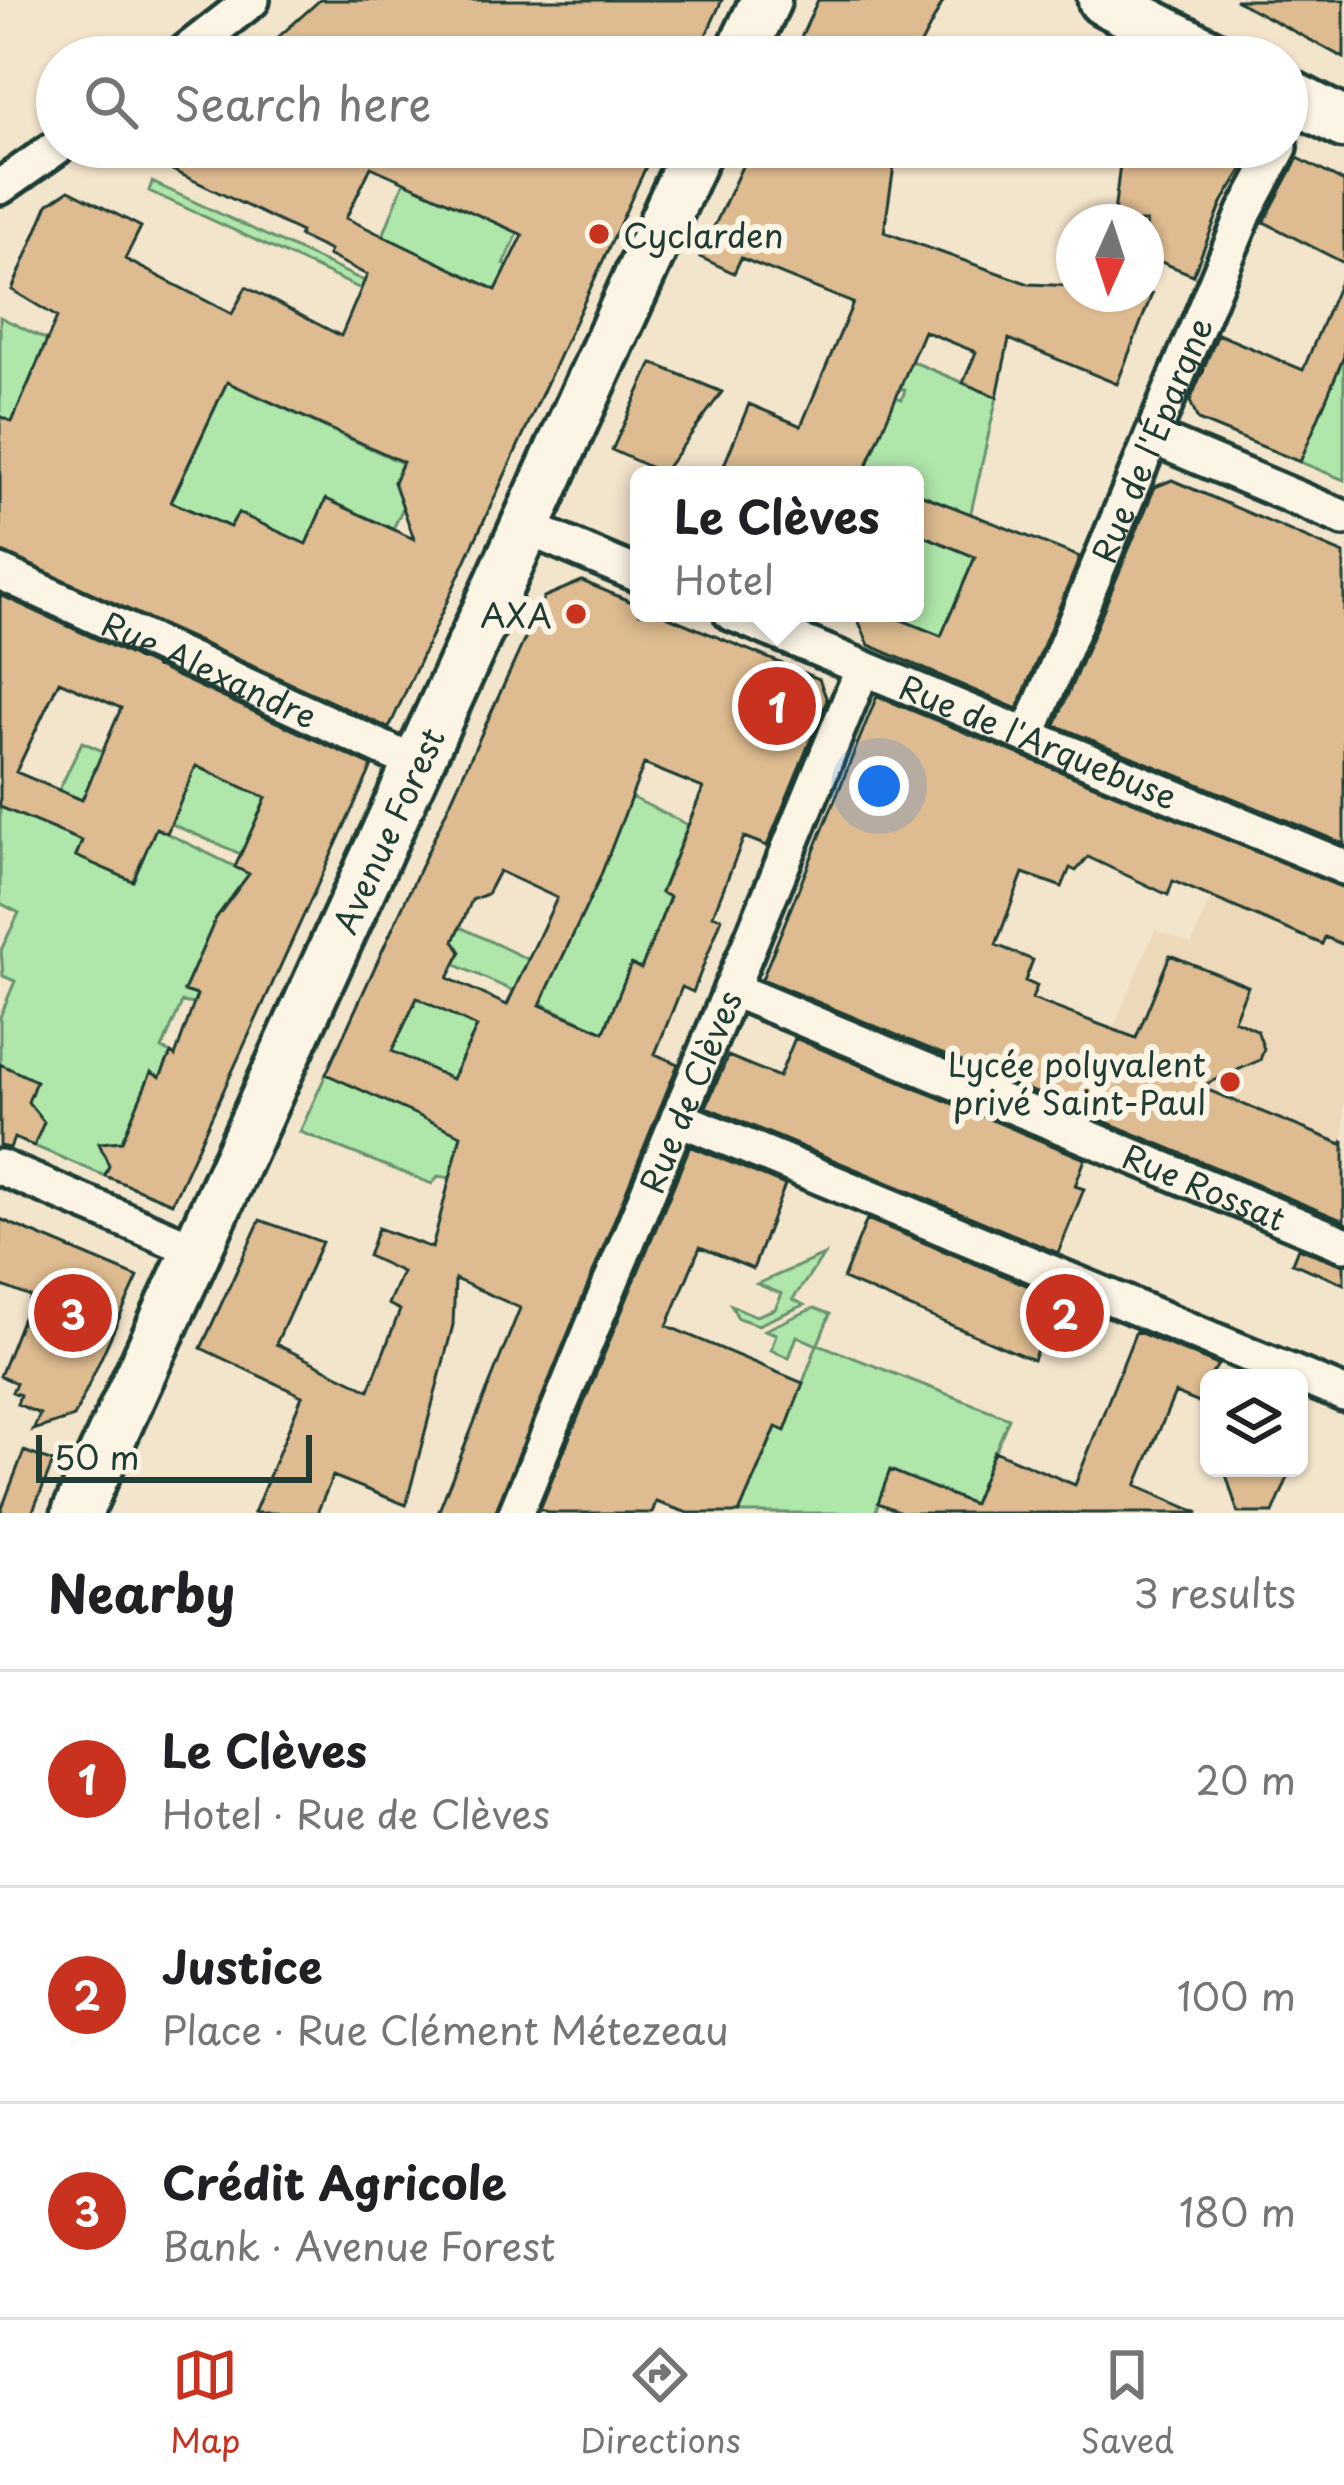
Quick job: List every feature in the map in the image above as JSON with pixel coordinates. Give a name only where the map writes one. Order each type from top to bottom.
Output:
[{"type":"main road","points":[[749,36],[766,0]]},
{"type":"main road","points":[[1103,0],[1174,36]]},
{"type":"main road","name":"Avenue Forest","points":[[77,1513],[688,168]]},
{"type":"street","points":[[205,36],[251,0]]},
{"type":"street","points":[[0,187],[36,162]]},
{"type":"street","name":"Rue de l'Épargne","points":[[1028,736],[1245,212],[1269,168]]},
{"type":"street","points":[[1152,437],[1344,518]]},
{"type":"street","points":[[523,526],[630,571]]},
{"type":"street","name":"Rue Alexandre","points":[[0,572],[419,765]]},
{"type":"street","name":"Rue de l'Arquebuse","points":[[753,622],[1344,867]]},
{"type":"street","name":"Rue de Clèves","points":[[516,1513],[863,668]]},
{"type":"street","name":"Rue Rossat","points":[[731,988],[1344,1244]]},
{"type":"street","points":[[678,1118],[1344,1394]]},
{"type":"street","points":[[0,1167],[196,1250]]},
{"type":"shaded area","name":"Lycée polyvalent privé Saint-Paul","points":[[1344,888],[1344,1226],[1099,1126],[1134,1038],[1113,1029],[1155,930],[1192,944],[1211,897]]},
{"type":"green space","points":[[152,182],[364,281],[361,289],[149,191]]},
{"type":"green space","points":[[404,182],[518,233],[504,264],[522,273],[503,276],[496,290],[479,282],[476,286],[383,236]]},
{"type":"green space","points":[[0,317],[47,340],[12,422],[0,416]]},
{"type":"green space","points":[[1344,341],[1344,480],[1300,462]]},
{"type":"green space","points":[[911,361],[997,397],[966,534],[982,541],[961,590],[950,640],[906,622],[924,622],[924,536],[956,549],[964,533],[924,517],[924,466],[862,466],[896,397],[902,399],[905,390],[900,388]]},
{"type":"green space","points":[[227,382],[402,463],[394,482],[409,495],[393,529],[326,499],[299,560],[239,514],[230,527],[171,502]]},
{"type":"green space","points":[[82,742],[117,757],[76,856],[132,881],[156,828],[258,878],[216,919],[184,990],[197,995],[194,1004],[182,1002],[162,1049],[171,1053],[160,1077],[151,1073],[122,1141],[108,1142],[103,1151],[111,1162],[105,1176],[34,1146],[43,1122],[0,1073],[0,1017],[15,981],[3,976],[1,950],[19,913],[0,903],[0,806],[43,824]]},
{"type":"green space","points":[[196,766],[277,802],[252,859],[160,819]]},
{"type":"green space","points":[[631,797],[688,825],[661,892],[670,897],[641,969],[631,965],[604,1032],[445,960],[460,927],[555,972]]},
{"type":"green space","points":[[419,992],[483,1015],[432,1120],[461,1135],[451,1178],[438,1176],[432,1184],[300,1132],[326,1074],[406,1110],[346,1031],[356,1009],[402,1030]]},
{"type":"green space","points":[[824,1255],[793,1299],[804,1305],[758,1325],[738,1318],[731,1305],[756,1316],[775,1309],[782,1294],[757,1284]]},
{"type":"green space","points":[[814,1308],[830,1314],[818,1344],[1009,1418],[973,1504],[890,1472],[875,1513],[739,1513],[777,1426],[785,1430],[817,1345],[797,1336],[789,1358],[771,1350],[776,1334],[765,1330]]},
{"type":"building","points":[[320,0],[722,0],[706,36],[280,36]]},
{"type":"building","points":[[818,0],[944,0],[925,36],[802,36]]},
{"type":"building","points":[[1235,0],[1344,0],[1344,58]]},
{"type":"building","points":[[1308,163],[1344,182],[1344,263],[1264,222],[1293,168],[1308,168]]},
{"type":"building","points":[[168,168],[371,168],[346,218],[496,290],[523,235],[373,168],[645,168],[389,728],[0,551],[0,416],[12,422],[57,317],[12,290],[48,204],[69,190],[141,227],[125,259],[232,314],[246,287],[341,336],[367,275],[299,236],[301,232]],"holes":[[[227,382],[403,462],[394,482],[414,539],[326,499],[306,544],[238,513],[230,527],[171,502]]]},
{"type":"building","points":[[741,168],[894,168],[884,232],[1029,284],[1056,285],[1056,312],[1145,312],[1117,384],[1009,339],[997,397],[963,383],[976,352],[924,331],[867,466],[724,466],[749,404],[801,426],[853,303],[741,258],[734,273],[700,257]]},
{"type":"building","points":[[1119,168],[1243,168],[1223,201],[1193,275],[1164,263],[1164,204],[1115,204]]},
{"type":"building","points":[[1344,272],[1344,356],[1300,462],[1198,420],[1190,401],[1218,334],[1303,370]]},
{"type":"building","points":[[652,363],[722,392],[668,466],[647,466],[612,450]]},
{"type":"building","points":[[1172,480],[1344,554],[1344,844],[1055,725],[1155,487]]},
{"type":"building","points":[[924,496],[1080,557],[1017,709],[869,645],[859,622],[907,622],[941,636],[975,557],[924,536]]},
{"type":"building","points":[[582,581],[630,601],[630,622],[681,622],[819,679],[827,700],[767,846],[744,837],[713,915],[722,918],[693,992],[682,987],[655,1054],[678,1064],[495,1513],[438,1513],[520,1308],[455,1279],[453,1325],[406,1505],[333,1476],[317,1513],[254,1513],[302,1396],[201,1348],[260,1220],[322,1242],[276,1344],[369,1390],[400,1310],[388,1304],[402,1272],[368,1256],[378,1228],[432,1248],[461,1135],[326,1074],[544,597]],"holes":[[[644,764],[703,788],[661,893],[670,897],[641,969],[631,964],[604,1032],[540,1005],[599,880]],[[499,871],[557,898],[507,1005],[448,978],[461,952],[454,941],[472,900],[487,894]],[[417,998],[477,1027],[452,1079],[392,1051]]]},
{"type":"building","points":[[0,595],[372,766],[172,1203],[105,1176],[109,1166],[99,1143],[122,1141],[151,1072],[160,1077],[171,1053],[175,1056],[197,995],[184,991],[216,918],[249,874],[235,867],[266,798],[196,766],[167,833],[156,828],[133,881],[76,856],[82,841],[0,807]],"holes":[[[59,681],[121,708],[82,800],[16,772]]]},
{"type":"building","points":[[877,696],[1344,888],[1344,945],[1325,937],[1322,944],[1173,881],[1168,895],[1088,857],[1076,871],[1070,868],[1062,887],[1023,873],[996,945],[1033,960],[1025,981],[1037,986],[1032,999],[1136,1038],[1170,955],[1248,986],[1234,1020],[1257,1030],[1264,1049],[1260,1060],[1200,1087],[1342,1144],[1344,1140],[1344,1221],[762,979]]},
{"type":"building","points":[[795,1038],[1085,1159],[1075,1186],[1084,1189],[1058,1253],[706,1107],[728,1056],[779,1077]]},
{"type":"building","points":[[0,1064],[36,1081],[28,1102],[44,1122],[34,1146],[14,1138],[10,1148],[0,1146]]},
{"type":"building","points":[[690,1146],[785,1185],[753,1269],[700,1247],[667,1326],[803,1383],[785,1431],[776,1427],[739,1513],[688,1513],[656,1502],[652,1513],[550,1513],[540,1509]]},
{"type":"building","points":[[0,1219],[138,1277],[74,1417],[33,1430],[40,1414],[17,1404],[20,1395],[12,1392],[16,1383],[0,1376],[31,1297],[0,1285]]},
{"type":"building","points":[[867,1219],[1082,1308],[1072,1331],[1048,1322],[1033,1360],[843,1279]]},
{"type":"building","points":[[1298,1248],[1344,1265],[1344,1284],[1292,1263]]},
{"type":"building","points":[[1136,1331],[1218,1365],[1200,1369],[1200,1403],[1175,1393],[1136,1486],[1199,1513],[903,1513],[878,1503],[890,1470],[973,1504],[994,1451],[1075,1485]]},
{"type":"building","points":[[24,1451],[53,1462],[32,1513],[0,1513]]},
{"type":"building","points":[[1227,1477],[1288,1477],[1273,1513],[1238,1513]]},
{"type":"place","name":"Cyclarden","points":[[599,234]]},
{"type":"place","name":"AXA","points":[[576,614]]},
{"type":"place","name":"Le Clèves","points":[[777,706]]},
{"type":"place","name":"Lycée polyvalent privé Saint-Paul","points":[[1230,1082]]},
{"type":"place","name":"Crédit Agricole","points":[[73,1313]]},
{"type":"place","name":"Justice","points":[[1065,1313]]}]
